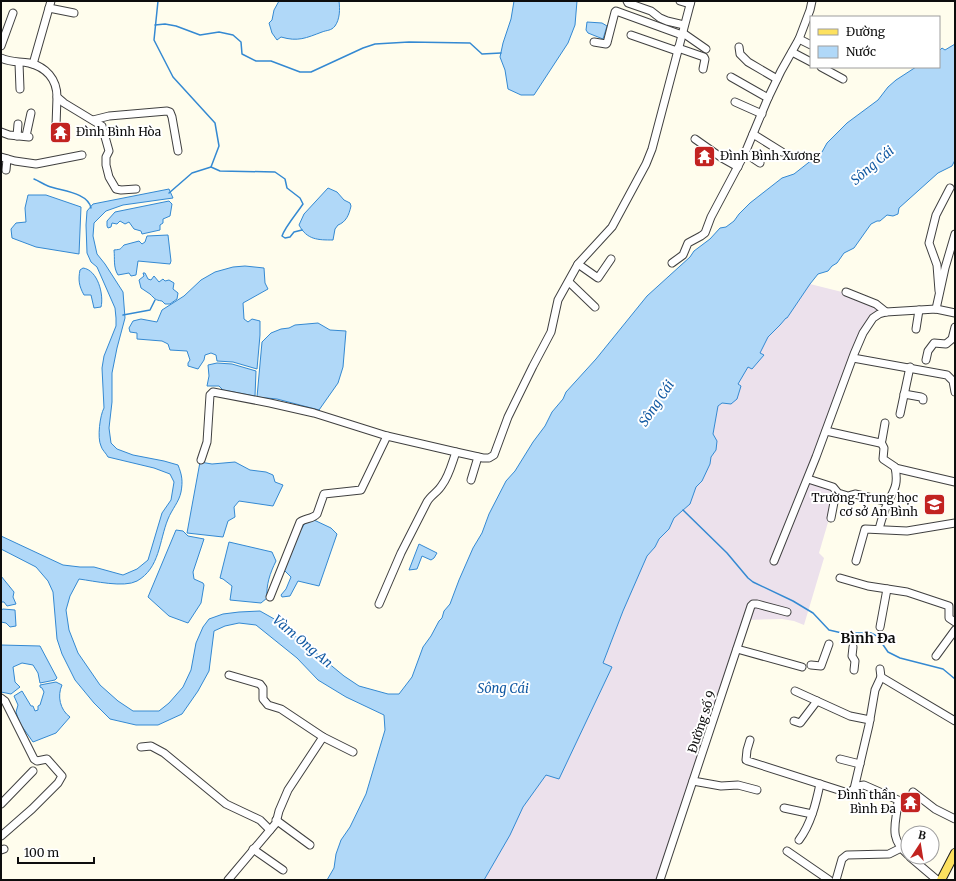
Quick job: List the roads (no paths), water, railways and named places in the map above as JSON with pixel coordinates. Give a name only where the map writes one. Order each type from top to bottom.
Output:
[{"type":"main road","points":[[941,880],[955,853]]},
{"type":"street","points":[[627,1],[628,3],[651,11],[660,18],[684,25]]},
{"type":"street","points":[[201,460],[207,442],[210,395],[213,392],[314,413],[387,436],[478,457],[489,458],[494,455],[510,413],[551,332],[558,300],[578,264],[612,227],[646,164],[652,149],[691,2],[680,1]]},
{"type":"street","points":[[672,263],[683,255],[688,243],[703,235],[745,153],[777,79],[799,39],[812,1]]},
{"type":"street","points":[[33,64],[50,4],[74,13]]},
{"type":"street","points":[[594,42],[607,43],[616,11],[683,34],[706,49]]},
{"type":"street","points":[[1,46],[4,30],[13,13]]},
{"type":"street","points":[[631,35],[704,57],[703,70]]},
{"type":"street","points":[[799,39],[810,44]]},
{"type":"street","points":[[739,47],[740,54],[748,62],[777,79]]},
{"type":"street","points":[[792,52],[810,61]]},
{"type":"street","points":[[1,58],[19,63],[33,64],[41,67],[52,76],[57,88],[56,126]]},
{"type":"street","points":[[19,63],[20,89]]},
{"type":"street","points":[[823,68],[843,79]]},
{"type":"street","points":[[731,77],[768,98]]},
{"type":"street","points":[[57,96],[64,103],[102,126],[108,151],[106,165],[109,177],[116,189],[136,189]]},
{"type":"street","points":[[735,102],[762,114]]},
{"type":"street","points":[[93,120],[109,116],[170,112],[178,151]]},
{"type":"street","points":[[1,132],[17,136],[28,136],[31,113]]},
{"type":"street","points":[[17,136],[18,124]]},
{"type":"street","points":[[753,134],[782,152]]},
{"type":"street","points":[[695,139],[738,167]]},
{"type":"street","points":[[745,153],[760,163]]},
{"type":"street","points":[[6,170],[4,158],[36,164],[82,155]]},
{"type":"street","points":[[939,291],[937,265],[929,243],[936,215],[950,188]]},
{"type":"street","points":[[936,309],[939,291],[955,236]]},
{"type":"street","points":[[578,264],[598,278],[611,260]]},
{"type":"street","points":[[569,282],[595,307]]},
{"type":"street","points":[[846,292],[876,304],[886,312]]},
{"type":"street","points":[[774,561],[808,479],[863,333],[873,318],[886,312],[936,309],[955,313]]},
{"type":"street","points":[[916,329],[919,310]]},
{"type":"street","points":[[926,360],[928,351],[934,343],[946,344],[952,339],[955,327]]},
{"type":"street","points":[[853,358],[882,364],[910,367],[947,375],[953,381],[955,392]]},
{"type":"street","points":[[900,414],[910,367]]},
{"type":"street","points":[[904,394],[922,397],[923,400]]},
{"type":"street","points":[[885,423],[881,442],[884,448],[883,459],[895,468],[955,482]]},
{"type":"street","points":[[826,431],[881,442]]},
{"type":"street","points":[[270,596],[300,522],[305,518],[315,516],[317,514],[324,494],[361,490],[387,436]]},
{"type":"street","points":[[379,604],[401,553],[430,496],[441,488],[444,483],[456,452]]},
{"type":"street","points":[[471,480],[478,457]]},
{"type":"street","points":[[879,529],[885,509],[896,486],[895,468]]},
{"type":"street","points":[[808,479],[833,487],[836,492],[848,496],[855,494],[889,502]]},
{"type":"street","points":[[831,518],[836,492]]},
{"type":"street","points":[[856,561],[865,529],[896,531],[914,530],[955,523]]},
{"type":"street","points":[[840,578],[868,586],[907,592],[949,606],[949,618],[955,622]]},
{"type":"street","points":[[880,627],[887,589]]},
{"type":"street","name":"Đường số 9","points":[[660,880],[751,606],[753,604],[788,612]]},
{"type":"street","points":[[936,656],[955,630]]},
{"type":"street","points":[[811,665],[821,666],[829,644]]},
{"type":"street","points":[[853,647],[852,656],[855,661],[854,670]]},
{"type":"street","points":[[737,649],[802,667]]},
{"type":"street","points":[[854,789],[870,720],[875,690],[881,677],[880,669]]},
{"type":"street","points":[[229,675],[260,684],[263,688],[263,699],[268,705],[285,711],[323,737],[353,752]]},
{"type":"street","points":[[881,677],[955,721]]},
{"type":"street","points":[[795,691],[850,716],[870,720]]},
{"type":"street","points":[[1,698],[5,701],[34,759],[37,761],[48,759],[62,776],[58,783],[32,810],[1,836]]},
{"type":"street","points":[[794,721],[800,723],[817,701]]},
{"type":"street","points":[[228,880],[270,830],[276,820],[288,790],[323,737]]},
{"type":"street","points":[[750,740],[746,760],[748,761],[848,793],[858,786],[864,785],[898,800],[894,832],[900,846]]},
{"type":"street","points":[[141,747],[151,746],[164,753],[226,804],[260,820],[270,830]]},
{"type":"street","points":[[840,759],[860,764]]},
{"type":"street","points":[[1,804],[34,771]]},
{"type":"street","points":[[693,782],[721,786],[738,785],[757,790]]},
{"type":"street","points":[[799,840],[805,831],[812,814],[820,784]]},
{"type":"street","points":[[913,792],[935,809],[955,819]]},
{"type":"street","points":[[784,808],[812,814]]},
{"type":"street","points":[[276,820],[310,845]]},
{"type":"street","points":[[836,880],[842,859],[847,855],[889,854],[900,848]]},
{"type":"street","points":[[253,849],[283,870]]},
{"type":"street","points":[[787,851],[829,880]]},
{"type":"street","points":[[920,865],[937,880]]},
{"type":"water","points":[[279,1],[339,1],[339,17],[332,29],[302,39],[281,37],[277,40],[272,33],[269,23],[272,20],[274,10]]},
{"type":"water","points":[[514,1],[577,1],[575,25],[568,43],[534,95],[521,95],[508,89],[505,70],[500,57],[511,19]]},
{"type":"water","points":[[587,22],[602,23],[607,26],[603,39],[588,33],[586,30]]},
{"type":"water","name":"Sông Cái","points":[[955,44],[955,160],[952,166],[938,173],[899,208],[898,214],[893,216],[887,215],[880,221],[871,224],[854,248],[844,253],[837,263],[828,271],[818,274],[787,318],[768,337],[760,353],[764,355],[752,369],[748,367],[738,384],[741,386],[737,399],[731,404],[722,403],[718,406],[713,434],[717,441],[716,450],[711,457],[710,464],[702,481],[696,487],[690,504],[674,518],[669,529],[659,539],[655,547],[647,556],[623,611],[603,663],[612,667],[559,779],[546,775],[523,807],[510,835],[484,880],[327,880],[334,868],[336,854],[341,840],[350,827],[366,794],[385,730],[384,715],[346,697],[318,680],[297,658],[256,625],[239,623],[225,626],[214,631],[209,671],[198,691],[182,714],[158,725],[136,725],[110,719],[94,703],[75,680],[62,654],[57,639],[53,592],[48,581],[36,567],[1,549],[1,536],[63,565],[94,567],[123,575],[137,569],[148,560],[162,513],[171,500],[174,482],[170,474],[154,468],[108,457],[102,449],[99,438],[101,416],[104,408],[102,368],[104,356],[116,326],[116,318],[115,308],[97,267],[91,262],[87,253],[87,211],[93,204],[169,189],[173,198],[123,205],[106,211],[94,223],[93,236],[97,254],[123,292],[125,318],[112,373],[112,402],[109,428],[111,443],[117,449],[133,455],[178,465],[182,485],[180,496],[165,527],[155,561],[145,576],[137,581],[125,584],[79,579],[70,596],[66,610],[69,630],[78,653],[100,685],[118,701],[133,711],[159,711],[169,703],[183,687],[191,670],[196,643],[203,627],[209,619],[223,614],[260,611],[276,620],[344,676],[359,686],[388,694],[399,694],[412,677],[423,647],[442,618],[444,611],[450,604],[473,548],[482,533],[489,514],[506,481],[515,471],[545,426],[552,412],[563,399],[566,392],[596,359],[647,296],[690,257],[694,251],[710,239],[720,228],[726,227],[734,221],[750,203],[782,178],[794,174],[822,152],[827,143],[847,123],[878,100],[888,87],[896,80],[914,68],[940,68],[940,50],[942,48],[945,50]]},
{"type":"water","points":[[328,188],[337,192],[344,200],[350,203],[351,206],[347,218],[335,229],[333,240],[322,240],[309,236],[299,225],[304,214]]},
{"type":"water","points":[[28,195],[46,195],[81,207],[79,254],[36,247],[12,238],[11,229],[16,223],[26,222],[25,208]]},
{"type":"water","points":[[169,201],[172,204],[170,216],[163,219],[163,223],[160,225],[160,230],[142,234],[141,231],[134,229],[129,222],[125,224],[120,221],[117,224],[112,223],[111,227],[108,228],[107,226],[107,221],[115,212]]},
{"type":"water","points":[[168,235],[171,261],[170,264],[138,261],[136,275],[131,276],[129,273],[118,275],[115,266],[114,250],[120,249],[124,245],[139,241],[142,244],[145,242],[147,236]]},
{"type":"water","points":[[245,266],[264,268],[265,283],[268,289],[243,303],[244,319],[248,322],[252,319],[260,321],[257,369],[233,362],[217,361],[216,355],[211,353],[205,355],[204,360],[198,369],[188,366],[190,360],[187,351],[170,350],[168,344],[162,341],[137,339],[137,333],[130,332],[129,328],[133,321],[141,319],[157,322],[162,310],[184,296],[201,280],[215,272],[233,267]]},
{"type":"water","points":[[83,268],[93,273],[99,284],[102,296],[101,307],[94,308],[91,295],[84,295],[82,292],[79,277],[80,270]]},
{"type":"water","points":[[143,273],[145,273],[148,279],[151,280],[154,276],[159,282],[163,279],[174,283],[173,289],[178,293],[177,299],[170,304],[165,304],[162,301],[155,299],[141,288],[139,280],[144,276]]},
{"type":"water","points":[[318,323],[330,330],[346,331],[343,367],[338,383],[319,410],[277,399],[257,397],[262,342],[271,333],[281,329],[289,328],[295,325]]},
{"type":"water","points":[[217,363],[232,364],[256,371],[255,396],[223,390],[219,386],[207,386],[209,376],[208,365]]},
{"type":"water","points":[[200,462],[212,464],[235,462],[250,470],[266,472],[273,475],[275,482],[283,485],[273,506],[239,501],[234,507],[235,517],[228,521],[223,537],[187,533]]},
{"type":"water","points":[[314,520],[331,528],[337,534],[319,586],[298,581],[290,596],[282,597],[281,595],[286,589],[291,577],[283,569],[296,538],[305,523]]},
{"type":"water","points":[[176,530],[183,531],[188,536],[204,539],[193,572],[194,579],[203,583],[204,585],[201,603],[188,623],[169,616],[148,597]]},
{"type":"water","points":[[229,542],[272,552],[276,561],[269,579],[267,598],[261,603],[230,600],[232,586],[220,578]]},
{"type":"water","points":[[419,544],[437,553],[431,560],[422,556],[417,569],[409,570]]},
{"type":"water","points":[[1,576],[14,592],[13,597],[16,604],[7,606],[4,602],[1,602]]},
{"type":"water","points":[[1,610],[15,610],[16,626],[10,627],[6,623],[1,622]]},
{"type":"water","points":[[1,645],[40,646],[57,678],[55,680],[40,683],[38,673],[33,665],[22,663],[13,667],[15,682],[20,687],[11,694],[1,692]]},
{"type":"water","points":[[56,682],[62,685],[60,689],[60,702],[64,711],[70,717],[56,733],[33,742],[18,718],[16,712],[18,705],[14,696],[22,691],[35,711],[38,710],[38,706],[40,705],[44,692],[40,685]]},
{"type":"waterway","points":[[158,1],[154,40],[173,77],[215,123],[219,146],[211,167],[192,173],[169,193]]},
{"type":"waterway","points":[[155,25],[165,24],[176,26],[200,35],[219,32],[233,35],[241,42],[242,54],[256,61],[271,61],[300,72],[311,72],[375,44],[409,42],[470,43],[482,54],[501,53]]},
{"type":"waterway","points":[[211,167],[220,171],[275,172],[285,179],[287,188],[300,198],[303,204],[288,224],[282,236],[285,238],[290,237],[294,232],[302,230]]},
{"type":"waterway","points":[[34,179],[48,186],[79,195],[89,203],[91,208]]},
{"type":"waterway","points":[[123,315],[150,310],[155,300]]},
{"type":"waterway","points":[[683,510],[727,553],[748,578],[813,613],[829,630],[842,633],[871,633],[877,636],[888,652],[900,658],[943,669],[955,679]]},
{"type":"place","name":"Đình Bình Hòa","points":[[60,132]]},
{"type":"place","name":"Đình Bình Xương","points":[[705,156]]},
{"type":"place","name":"Trường Trung học cơ sở An Bình","points":[[934,505]]},
{"type":"place","name":"Đình thần Bình Đa","points":[[911,802]]},
{"type":"district","name":"Bình Đa","points":[[868,638]]},
{"type":"water label","name":"Vàm Ong An","points":[[303,641]]}]
